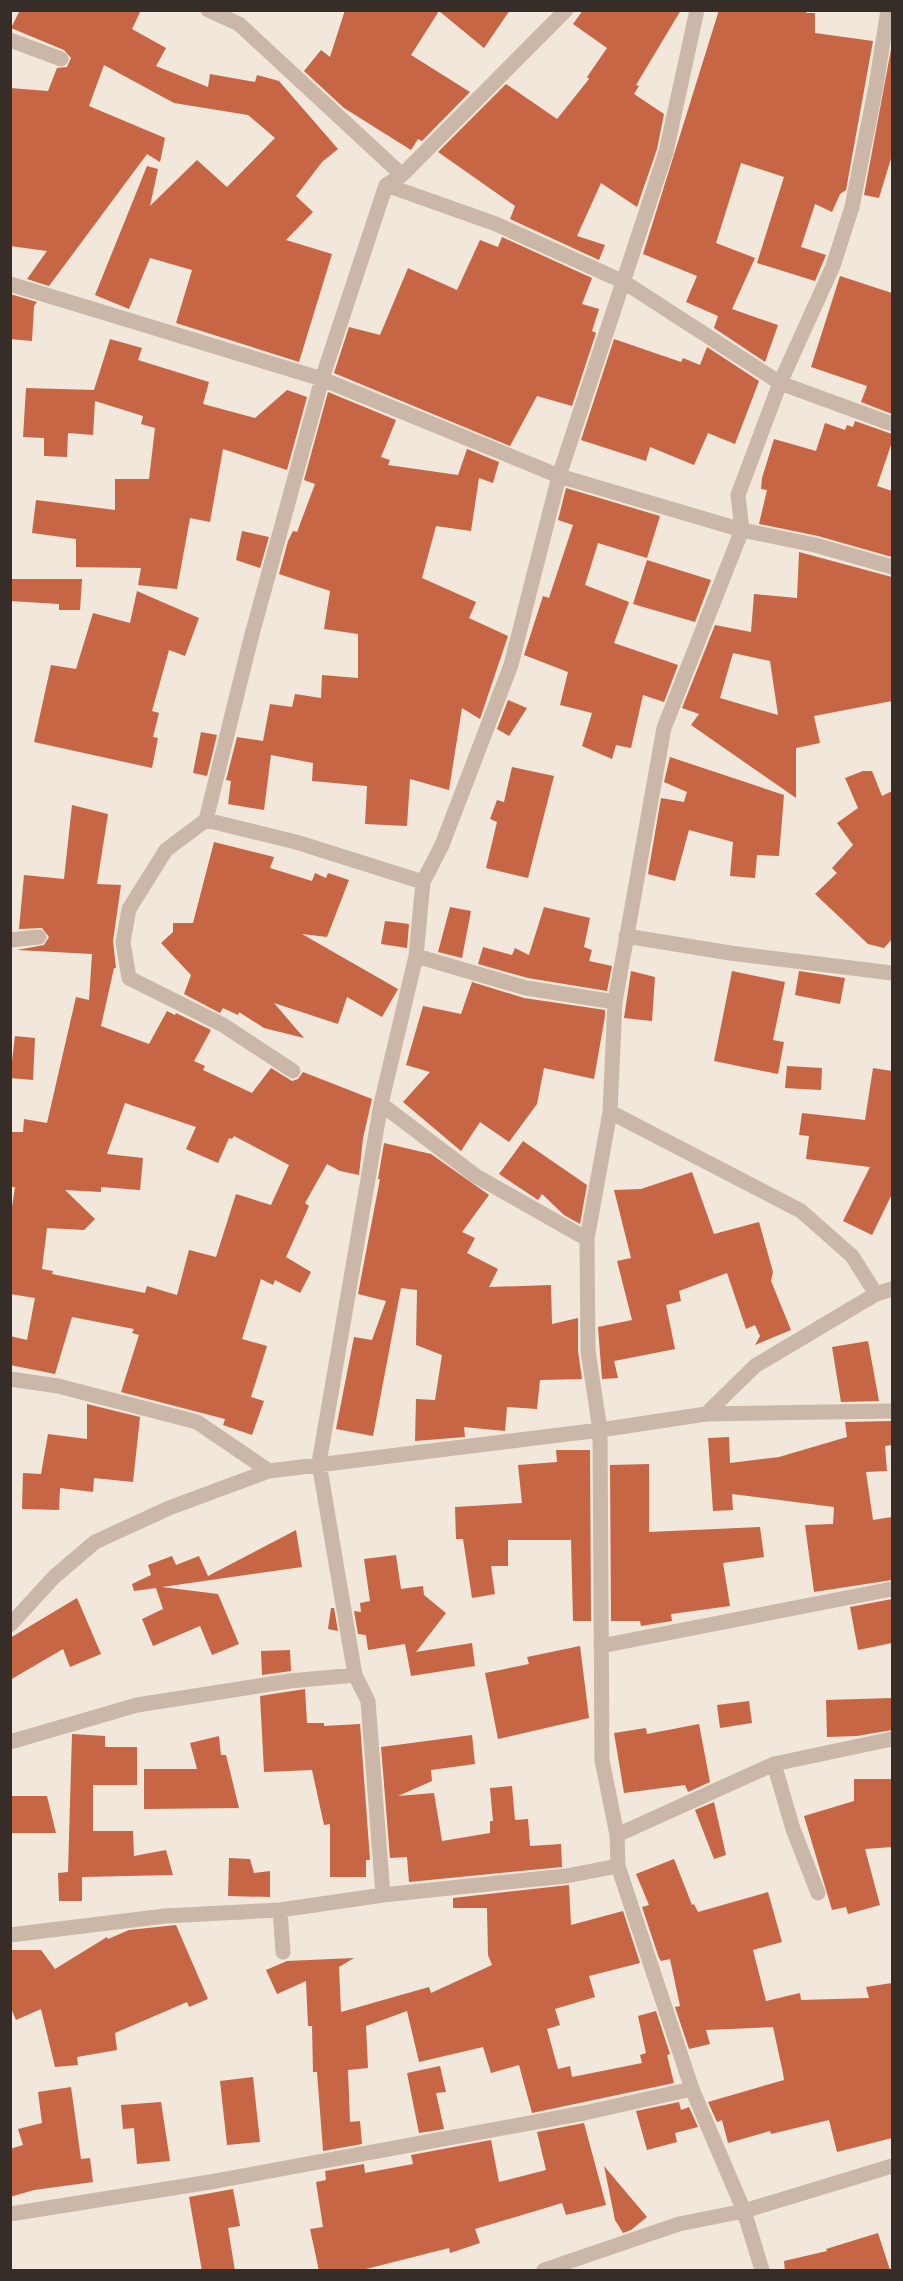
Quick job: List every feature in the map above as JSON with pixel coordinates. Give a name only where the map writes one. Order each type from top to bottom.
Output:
[{"type":"street","points":[[208,10],[241,17],[402,175]]},
{"type":"street","points":[[293,1071],[223,1024],[129,978],[123,942],[129,909],[166,850],[206,820],[251,638],[322,379],[386,185],[402,175],[566,10]]},
{"type":"street","points":[[383,1895],[368,1701],[355,1675],[319,1463],[381,1104],[416,956],[423,882],[442,845],[511,665],[559,476],[666,152],[697,10]]},
{"type":"street","points":[[762,2271],[744,2211],[692,2089],[618,1866],[616,1835],[602,1760],[600,1430],[588,1351],[587,1239],[610,1112],[615,1002],[664,728],[742,530],[738,495],[780,382],[833,266],[852,207],[876,86],[888,10]]},
{"type":"street","points":[[10,40],[61,59]]},
{"type":"street","points":[[386,185],[496,224],[624,282],[780,382],[892,424]]},
{"type":"street","points":[[10,284],[322,379],[559,476],[742,530],[814,545],[892,567]]},
{"type":"street","points":[[206,820],[296,842],[423,882]]},
{"type":"street","points":[[626,936],[730,953],[892,973]]},
{"type":"street","points":[[10,940],[39,937]]},
{"type":"street","points":[[416,956],[526,988],[615,1002]]},
{"type":"street","points":[[381,1104],[476,1176],[587,1239]]},
{"type":"street","points":[[610,1112],[801,1211],[852,1256],[876,1294]]},
{"type":"street","points":[[706,1414],[755,1366],[876,1294],[892,1289]]},
{"type":"street","points":[[10,1379],[58,1386],[197,1422],[269,1471]]},
{"type":"street","points":[[10,1625],[54,1576],[95,1542],[169,1508],[269,1471],[600,1430],[706,1414],[892,1411]]},
{"type":"street","points":[[601,1646],[892,1589]]},
{"type":"street","points":[[10,1742],[137,1705],[290,1681],[355,1675]]},
{"type":"street","points":[[616,1835],[774,1764],[892,1739]]},
{"type":"street","points":[[774,1764],[793,1829],[818,1893]]},
{"type":"street","points":[[10,1935],[165,1916],[280,1910],[383,1895],[566,1876],[618,1866]]},
{"type":"street","points":[[280,1910],[283,1952]]},
{"type":"street","points":[[10,2214],[210,2182],[584,2114],[692,2089]]},
{"type":"street","points":[[544,2271],[679,2224],[744,2211],[892,2166]]},
{"type":"building","points":[[20,10],[141,10],[132,29],[166,48],[156,66],[208,87],[210,74],[255,82],[257,75],[279,81],[338,149],[322,162],[296,196],[313,212],[286,240],[332,254],[299,362],[176,323],[192,270],[150,258],[129,309],[95,295],[147,166],[158,169],[150,206],[197,160],[227,187],[275,138],[248,115],[174,103],[104,65],[89,106],[165,138],[160,162],[147,154],[49,286],[27,279],[47,251],[10,246],[10,88],[48,91],[57,68],[67,67],[71,58],[64,50],[11,28]]},
{"type":"building","points":[[345,10],[510,10],[484,48],[439,11],[411,55],[470,92],[422,141],[418,139],[411,150],[344,108],[304,71],[321,50],[330,57]]},
{"type":"building","points":[[583,10],[681,10],[636,85],[639,86],[634,94],[664,114],[657,149],[637,207],[601,183],[577,236],[605,245],[599,260],[510,219],[515,206],[438,152],[506,84],[557,119],[589,79],[587,77],[607,48],[573,24]]},
{"type":"building","points":[[719,10],[807,10],[806,13],[815,13],[815,33],[873,41],[846,190],[840,194],[832,212],[815,204],[801,247],[826,255],[815,281],[757,263],[784,177],[741,163],[716,243],[755,258],[732,309],[778,325],[765,362],[714,328],[718,316],[686,302],[697,276],[643,254]]},
{"type":"building","points":[[892,44],[892,155],[879,198],[864,195]]},
{"type":"building","points":[[502,237],[592,278],[582,304],[599,309],[592,331],[596,333],[572,406],[537,396],[510,446],[334,373],[349,327],[380,335],[408,268],[457,290],[480,240],[498,247]]},
{"type":"building","points":[[840,276],[892,293],[892,414],[861,402],[867,386],[811,367]]},
{"type":"building","points":[[10,294],[37,302],[34,306],[32,341],[10,339]]},
{"type":"building","points":[[110,339],[142,348],[138,360],[209,382],[203,404],[255,418],[287,390],[307,397],[287,470],[223,449],[210,522],[190,518],[177,589],[138,585],[141,568],[76,567],[76,539],[32,533],[36,500],[115,510],[115,479],[149,479],[155,428],[141,424],[143,416],[95,401],[93,435],[68,433],[67,457],[44,456],[44,438],[23,437],[26,388],[94,390]]},
{"type":"building","points":[[614,339],[681,362],[683,358],[700,365],[707,347],[759,381],[735,444],[708,433],[694,465],[650,447],[646,461],[581,440]]},
{"type":"building","points":[[328,392],[396,420],[381,457],[390,460],[388,465],[458,475],[467,449],[499,462],[493,483],[479,478],[471,531],[436,526],[422,578],[476,602],[469,618],[508,636],[480,719],[462,708],[449,790],[410,779],[407,826],[365,824],[367,786],[312,781],[313,763],[271,755],[264,810],[228,804],[231,781],[226,780],[237,737],[263,741],[270,704],[292,707],[295,694],[321,698],[322,675],[358,678],[358,634],[324,629],[330,591],[279,574],[288,541],[293,531],[297,532],[315,484],[304,480]]},
{"type":"building","points":[[855,421],[892,434],[892,442],[877,486],[892,491],[892,557],[818,536],[759,524],[767,490],[761,489],[762,478],[774,439],[816,451],[825,423],[845,430],[847,425],[853,427]]},
{"type":"building","points":[[566,488],[660,516],[647,558],[598,543],[585,585],[629,602],[614,643],[678,665],[664,702],[643,695],[631,748],[616,745],[612,759],[582,746],[592,713],[560,705],[568,672],[524,655],[543,596],[549,598],[573,525],[558,520]]},
{"type":"building","points":[[242,531],[269,537],[260,568],[236,560]]},
{"type":"building","points":[[799,552],[892,577],[892,701],[814,716],[820,743],[796,748],[796,798],[691,725],[699,714],[682,708],[715,625],[751,632],[754,594],[797,598]],"holes":[[[733,653],[770,661],[778,715],[720,698]]]},
{"type":"building","points":[[647,560],[711,580],[695,622],[633,604]]},
{"type":"building","points":[[10,579],[82,579],[80,610],[59,610],[59,604],[10,601]]},
{"type":"building","points":[[137,591],[199,618],[185,656],[169,650],[152,711],[159,713],[153,737],[158,738],[152,768],[34,742],[51,665],[76,669],[93,613],[130,623]]},
{"type":"building","points":[[508,700],[527,708],[509,736],[497,729]]},
{"type":"building","points":[[201,732],[217,735],[207,776],[193,773]]},
{"type":"building","points":[[670,757],[784,795],[779,856],[757,855],[755,878],[730,876],[733,842],[689,830],[675,881],[648,874],[661,798],[684,802],[687,792],[664,782]]},
{"type":"building","points":[[512,767],[554,776],[528,878],[486,868],[497,822],[490,819],[497,800],[504,802]]},
{"type":"building","points":[[863,771],[872,771],[882,796],[892,791],[892,939],[884,948],[868,944],[815,894],[837,873],[832,868],[853,845],[837,823],[858,808],[845,778]]},
{"type":"building","points":[[72,805],[108,814],[97,884],[121,885],[113,941],[116,968],[114,968],[101,1026],[149,1044],[167,1011],[175,1015],[176,1013],[211,1030],[194,1061],[205,1066],[203,1070],[252,1093],[271,1068],[292,1081],[298,1079],[303,1072],[372,1099],[363,1138],[359,1175],[340,1171],[327,1164],[305,1203],[309,1206],[286,1257],[311,1272],[300,1293],[275,1280],[273,1285],[261,1279],[242,1339],[267,1346],[251,1397],[264,1401],[252,1435],[223,1425],[225,1419],[121,1392],[139,1335],[132,1333],[134,1329],[72,1317],[55,1374],[10,1365],[10,1336],[27,1340],[35,1298],[10,1294],[10,1220],[15,1187],[10,1187],[10,1132],[23,1132],[24,1119],[47,1123],[76,997],[89,1000],[92,954],[17,950],[44,945],[49,937],[42,928],[19,929],[24,875],[64,879]],"holes":[[[125,1103],[196,1127],[186,1149],[218,1163],[229,1138],[232,1139],[234,1136],[289,1165],[271,1205],[236,1194],[216,1257],[189,1250],[177,1295],[147,1286],[145,1293],[52,1274],[53,1271],[42,1269],[47,1228],[84,1230],[95,1219],[65,1190],[101,1192],[101,1187],[140,1190],[143,1158],[107,1154]]]},
{"type":"building","points":[[214,842],[274,857],[270,868],[312,881],[315,873],[326,878],[328,873],[349,880],[327,937],[302,934],[398,989],[382,1017],[347,997],[338,1024],[274,1003],[304,1038],[264,1028],[239,1012],[238,1015],[223,1008],[220,1013],[184,994],[191,975],[161,943],[173,932],[173,923],[193,923]]},
{"type":"building","points":[[450,907],[471,911],[462,958],[438,952]]},
{"type":"building","points":[[544,907],[590,918],[584,947],[592,950],[589,961],[612,966],[607,991],[528,978],[478,964],[483,947],[512,955],[515,948],[529,955]]},
{"type":"building","points":[[385,921],[409,924],[407,948],[381,944]]},
{"type":"building","points":[[631,971],[655,977],[652,1021],[624,1018]]},
{"type":"building","points":[[732,971],[785,982],[773,1040],[784,1042],[778,1074],[714,1061]]},
{"type":"building","points":[[799,971],[845,978],[840,1004],[795,995]]},
{"type":"building","points":[[472,982],[524,998],[605,1010],[605,1016],[594,1079],[544,1068],[537,1104],[509,1142],[480,1122],[461,1151],[403,1102],[430,1072],[406,1065],[423,1006],[461,1014]]},
{"type":"building","points":[[15,1036],[35,1038],[33,1080],[10,1078]]},
{"type":"building","points":[[787,1066],[822,1068],[821,1090],[785,1088]]},
{"type":"building","points":[[873,1068],[892,1071],[892,1194],[872,1235],[843,1221],[870,1167],[806,1159],[809,1136],[799,1135],[802,1113],[865,1120]]},
{"type":"building","points":[[523,1141],[587,1185],[580,1224],[564,1215],[542,1194],[538,1200],[499,1174]]},
{"type":"building","points":[[384,1143],[431,1154],[489,1195],[462,1232],[475,1238],[467,1253],[498,1269],[489,1287],[551,1285],[552,1324],[578,1318],[578,1351],[582,1379],[540,1380],[537,1409],[507,1407],[505,1431],[464,1427],[465,1437],[415,1441],[416,1399],[435,1400],[442,1355],[416,1345],[417,1290],[401,1288],[373,1436],[336,1429],[354,1337],[372,1340],[386,1301],[358,1294],[380,1179],[378,1179]]},
{"type":"building","points":[[692,1172],[714,1234],[759,1222],[773,1272],[771,1281],[791,1330],[755,1345],[760,1336],[755,1325],[746,1329],[727,1273],[679,1291],[681,1301],[666,1305],[675,1349],[614,1361],[618,1378],[602,1379],[598,1327],[632,1320],[617,1261],[631,1258],[614,1190],[641,1189]]},
{"type":"building","points":[[868,1341],[879,1401],[841,1402],[832,1347]]},
{"type":"building","points":[[87,1404],[140,1417],[133,1482],[94,1478],[93,1492],[60,1488],[59,1510],[22,1509],[23,1473],[41,1474],[48,1434],[87,1439]]},
{"type":"building","points":[[892,1421],[892,1445],[885,1446],[887,1471],[866,1472],[873,1520],[892,1517],[892,1580],[814,1592],[805,1525],[833,1524],[834,1507],[732,1494],[733,1510],[713,1511],[708,1438],[729,1437],[730,1463],[779,1457],[847,1437],[845,1422]]},
{"type":"building","points":[[556,1450],[590,1450],[591,1621],[573,1621],[571,1540],[508,1540],[508,1566],[491,1566],[495,1594],[472,1598],[463,1539],[456,1539],[455,1507],[522,1503],[518,1465],[557,1462]]},
{"type":"building","points":[[649,1464],[649,1532],[760,1527],[764,1557],[723,1563],[730,1606],[671,1614],[672,1621],[641,1626],[640,1621],[611,1621],[610,1465]]},
{"type":"building","points":[[296,1530],[302,1567],[162,1587],[218,1594],[239,1644],[212,1655],[200,1626],[153,1646],[142,1619],[163,1609],[156,1588],[134,1591],[132,1584],[151,1575],[148,1565],[172,1556],[176,1565],[199,1556],[208,1576]]},
{"type":"building","points":[[396,1555],[401,1589],[423,1586],[424,1595],[446,1613],[416,1652],[472,1643],[475,1666],[411,1676],[405,1644],[368,1650],[366,1635],[358,1634],[354,1611],[361,1612],[360,1603],[370,1601],[364,1559]]},
{"type":"building","points":[[77,1598],[101,1654],[70,1667],[63,1649],[10,1680],[10,1638]]},
{"type":"building","points":[[892,1599],[892,1643],[858,1650],[850,1607]]},
{"type":"building","points":[[331,1608],[334,1608],[338,1631],[328,1629]]},
{"type":"building","points":[[580,1646],[589,1718],[498,1739],[485,1673],[529,1664],[527,1657]]},
{"type":"building","points":[[290,1650],[291,1671],[262,1675],[261,1651]]},
{"type":"building","points":[[305,1689],[307,1723],[324,1723],[324,1726],[360,1724],[370,1860],[366,1860],[366,1877],[330,1877],[330,1824],[324,1825],[312,1770],[264,1772],[260,1696]]},
{"type":"building","points":[[892,1698],[892,1730],[857,1736],[827,1737],[826,1700]]},
{"type":"building","points":[[749,1701],[752,1723],[720,1728],[717,1705]]},
{"type":"building","points":[[699,1724],[710,1782],[688,1792],[685,1785],[624,1793],[614,1733],[646,1728],[647,1734]]},
{"type":"building","points":[[72,1734],[105,1736],[105,1747],[137,1747],[137,1785],[93,1785],[93,1831],[133,1831],[134,1856],[166,1850],[173,1875],[82,1877],[82,1901],[59,1901],[58,1873],[68,1872]]},
{"type":"building","points":[[472,1735],[475,1764],[431,1770],[432,1781],[398,1796],[434,1793],[442,1841],[490,1833],[490,1821],[493,1821],[490,1788],[512,1786],[515,1820],[528,1819],[530,1846],[561,1844],[562,1867],[409,1882],[407,1857],[390,1858],[381,1747]]},
{"type":"building","points":[[219,1736],[221,1755],[226,1755],[239,1808],[144,1809],[144,1769],[197,1769],[190,1743]]},
{"type":"building","points":[[854,1779],[892,1779],[892,1847],[865,1849],[880,1905],[848,1914],[846,1907],[832,1910],[804,1816],[854,1801]]},
{"type":"building","points":[[10,1796],[47,1796],[56,1833],[10,1833]]},
{"type":"building","points":[[714,1802],[726,1855],[714,1859],[695,1810]]},
{"type":"building","points":[[229,1858],[250,1859],[254,1873],[270,1871],[270,1897],[228,1896]]},
{"type":"building","points":[[674,1859],[692,1905],[694,1904],[698,1912],[768,1892],[782,1942],[753,1950],[766,2001],[800,1993],[801,2000],[869,1998],[866,1987],[892,1983],[892,2138],[837,2152],[829,2120],[771,2134],[770,2131],[728,2143],[722,2120],[717,2122],[708,2102],[784,2080],[783,2073],[773,2027],[706,2030],[710,2044],[689,2049],[675,2007],[680,2006],[670,1959],[661,1961],[659,1958],[642,1907],[649,1905],[636,1874]]},
{"type":"building","points":[[569,1885],[571,1925],[623,1911],[640,1963],[589,1976],[595,1997],[555,2009],[560,2025],[547,2029],[558,2069],[570,2066],[572,2077],[642,2063],[640,2055],[646,2053],[638,2016],[656,2011],[670,2054],[667,2055],[674,2083],[532,2113],[519,2065],[491,2073],[483,2047],[419,2062],[407,2011],[366,2026],[368,2068],[348,2070],[350,2122],[360,2121],[362,2144],[323,2151],[317,2072],[313,2072],[312,2026],[308,2026],[306,1981],[277,1994],[266,1970],[287,1961],[354,1958],[339,1967],[341,2012],[429,1987],[431,1993],[492,1965],[488,1955],[487,1908],[453,1908],[453,1898]]},
{"type":"building","points":[[176,1925],[208,1999],[189,2007],[187,2002],[115,2033],[117,2050],[77,2057],[78,2065],[55,2067],[41,2009],[16,2020],[10,2006],[10,1950],[41,1950],[55,1969],[107,1937],[108,1939],[129,1930]]},
{"type":"building","points":[[440,2066],[446,2092],[436,2093],[444,2129],[419,2133],[407,2073]]},
{"type":"building","points":[[253,2077],[260,2142],[227,2145],[220,2081]]},
{"type":"building","points":[[71,2087],[81,2159],[90,2158],[93,2182],[34,2190],[10,2197],[10,2149],[23,2145],[18,2129],[42,2123],[38,2092]]},
{"type":"building","points":[[161,2102],[170,2161],[137,2164],[134,2128],[123,2129],[121,2105]]},
{"type":"building","points":[[679,2102],[681,2110],[689,2107],[698,2127],[675,2133],[677,2142],[647,2150],[636,2111]]},
{"type":"building","points":[[584,2123],[606,2205],[566,2215],[562,2203],[475,2229],[480,2243],[450,2253],[449,2248],[358,2271],[319,2271],[310,2229],[323,2227],[316,2182],[326,2180],[325,2171],[364,2164],[365,2173],[413,2164],[411,2155],[491,2140],[499,2182],[546,2170],[537,2132]]},
{"type":"building","points":[[604,2166],[647,2217],[631,2230],[623,2233],[615,2220]]},
{"type":"building","points":[[233,2189],[240,2226],[228,2228],[235,2271],[202,2271],[189,2197]]},
{"type":"building","points":[[878,2233],[890,2270],[785,2271],[784,2261],[827,2251],[826,2249]]}]
